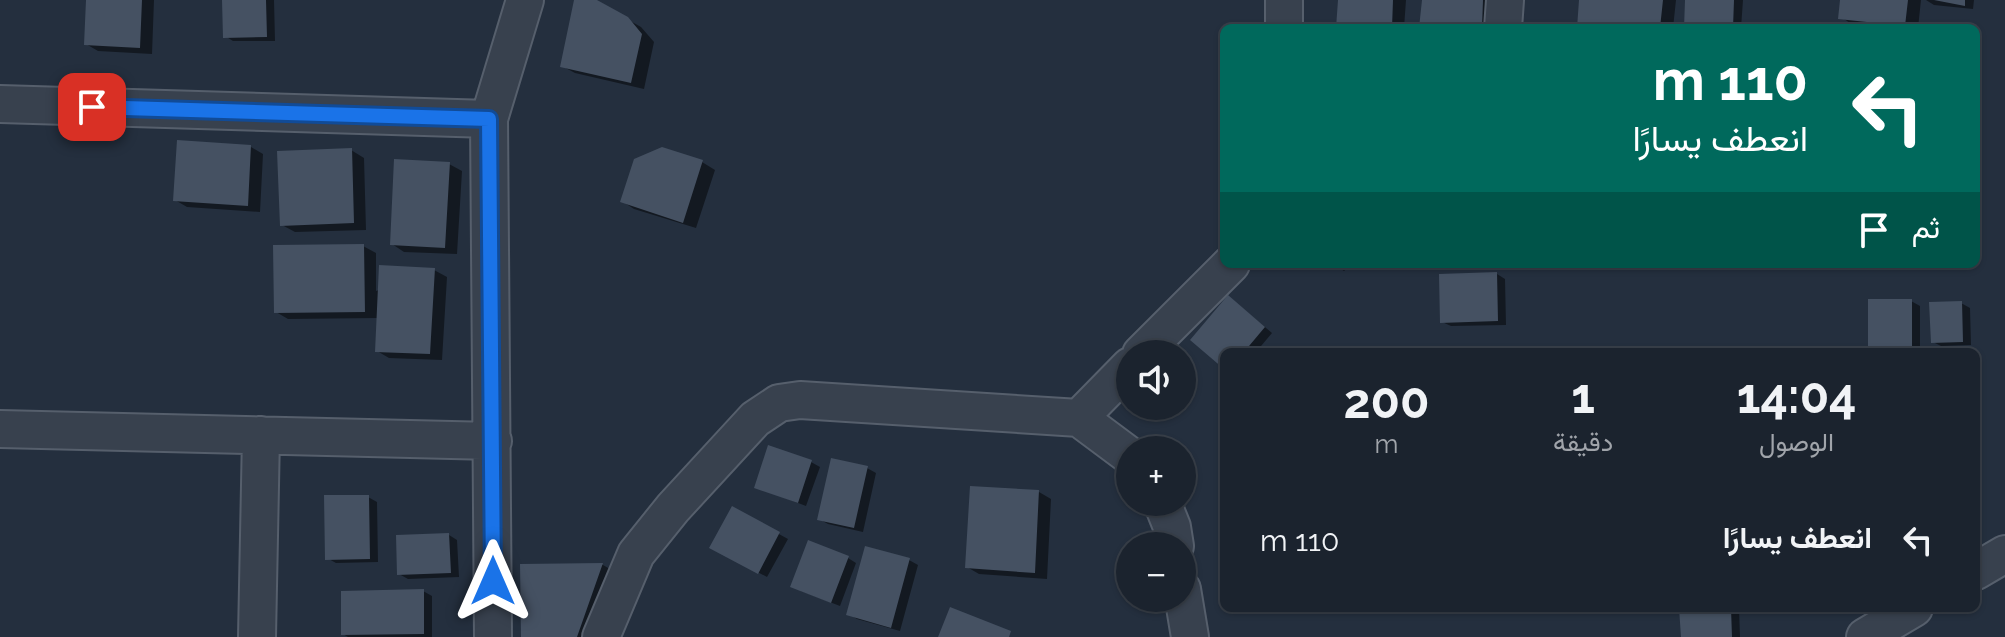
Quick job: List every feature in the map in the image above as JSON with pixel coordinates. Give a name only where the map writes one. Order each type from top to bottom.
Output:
[{"type":"street","points":[[493,637],[489,119],[525,0]]},
{"type":"street","points":[[1284,0],[1284,24]]},
{"type":"street","points":[[1503,24],[1505,0]]},
{"type":"street","points":[[0,104],[489,119]]},
{"type":"street","points":[[1155,340],[1227,268]]},
{"type":"street","points":[[1079,418],[1116,380]]},
{"type":"street","points":[[601,637],[636,554],[673,508],[755,419],[779,403],[800,400],[1079,418],[1116,446]]},
{"type":"street","points":[[0,429],[493,441]]},
{"type":"street","points":[[257,637],[261,435]]},
{"type":"street","points":[[1980,569],[2005,554]]},
{"type":"street","points":[[1186,612],[1190,637]]},
{"type":"street","points":[[1865,637],[1907,612]]},
{"type":"building","points":[[86,0],[142,0],[140,48],[84,45]]},
{"type":"building","points":[[222,0],[266,0],[267,37],[223,38]]},
{"type":"building","points":[[574,0],[597,0],[628,17],[642,34],[631,83],[560,67]]},
{"type":"building","points":[[1338,0],[1393,0],[1392,24],[1336,24]]},
{"type":"building","points":[[1422,0],[1483,0],[1482,24],[1419,24]]},
{"type":"building","points":[[1579,0],[1663,0],[1660,24],[1577,24]]},
{"type":"building","points":[[1685,0],[1734,0],[1733,24],[1684,24]]},
{"type":"building","points":[[1840,0],[1908,0],[1905,24],[1838,19]]},
{"type":"building","points":[[1934,0],[1965,0],[1965,6]]},
{"type":"building","points":[[177,140],[251,145],[248,206],[173,201]]},
{"type":"building","points":[[662,147],[703,160],[683,223],[620,202],[634,159]]},
{"type":"building","points":[[352,148],[354,223],[280,226],[277,151]]},
{"type":"building","points":[[394,159],[450,162],[445,248],[390,245]]},
{"type":"building","points":[[364,244],[365,312],[274,313],[273,245]]},
{"type":"building","points":[[379,265],[435,268],[430,354],[375,352]]},
{"type":"building","points":[[1497,272],[1498,321],[1440,323],[1439,274]]},
{"type":"building","points":[[1228,295],[1265,327],[1247,348],[1220,348],[1220,366],[1196,345],[1196,340],[1190,340]]},
{"type":"building","points":[[1868,299],[1912,299],[1912,348],[1868,348]]},
{"type":"building","points":[[1962,301],[1963,342],[1931,343],[1929,302]]},
{"type":"building","points":[[768,445],[812,460],[798,503],[754,488]]},
{"type":"building","points":[[831,458],[868,466],[854,528],[817,520]]},
{"type":"building","points":[[970,486],[1039,490],[1035,573],[965,568]]},
{"type":"building","points":[[324,495],[369,495],[370,559],[325,560]]},
{"type":"building","points":[[732,506],[780,532],[758,574],[709,548]]},
{"type":"building","points":[[449,533],[451,573],[397,575],[396,535]]},
{"type":"building","points":[[808,540],[849,556],[831,603],[790,587]]},
{"type":"building","points":[[865,546],[910,558],[891,628],[846,615]]},
{"type":"building","points":[[603,563],[577,637],[521,637],[520,564]]},
{"type":"building","points":[[424,589],[424,634],[341,635],[341,591]]},
{"type":"building","points":[[950,607],[1011,631],[1009,637],[938,637]]},
{"type":"building","points":[[1679,612],[1731,612],[1732,637],[1681,637]]},
{"type":"route","points":[[92,107],[489,119],[493,581]]}]
